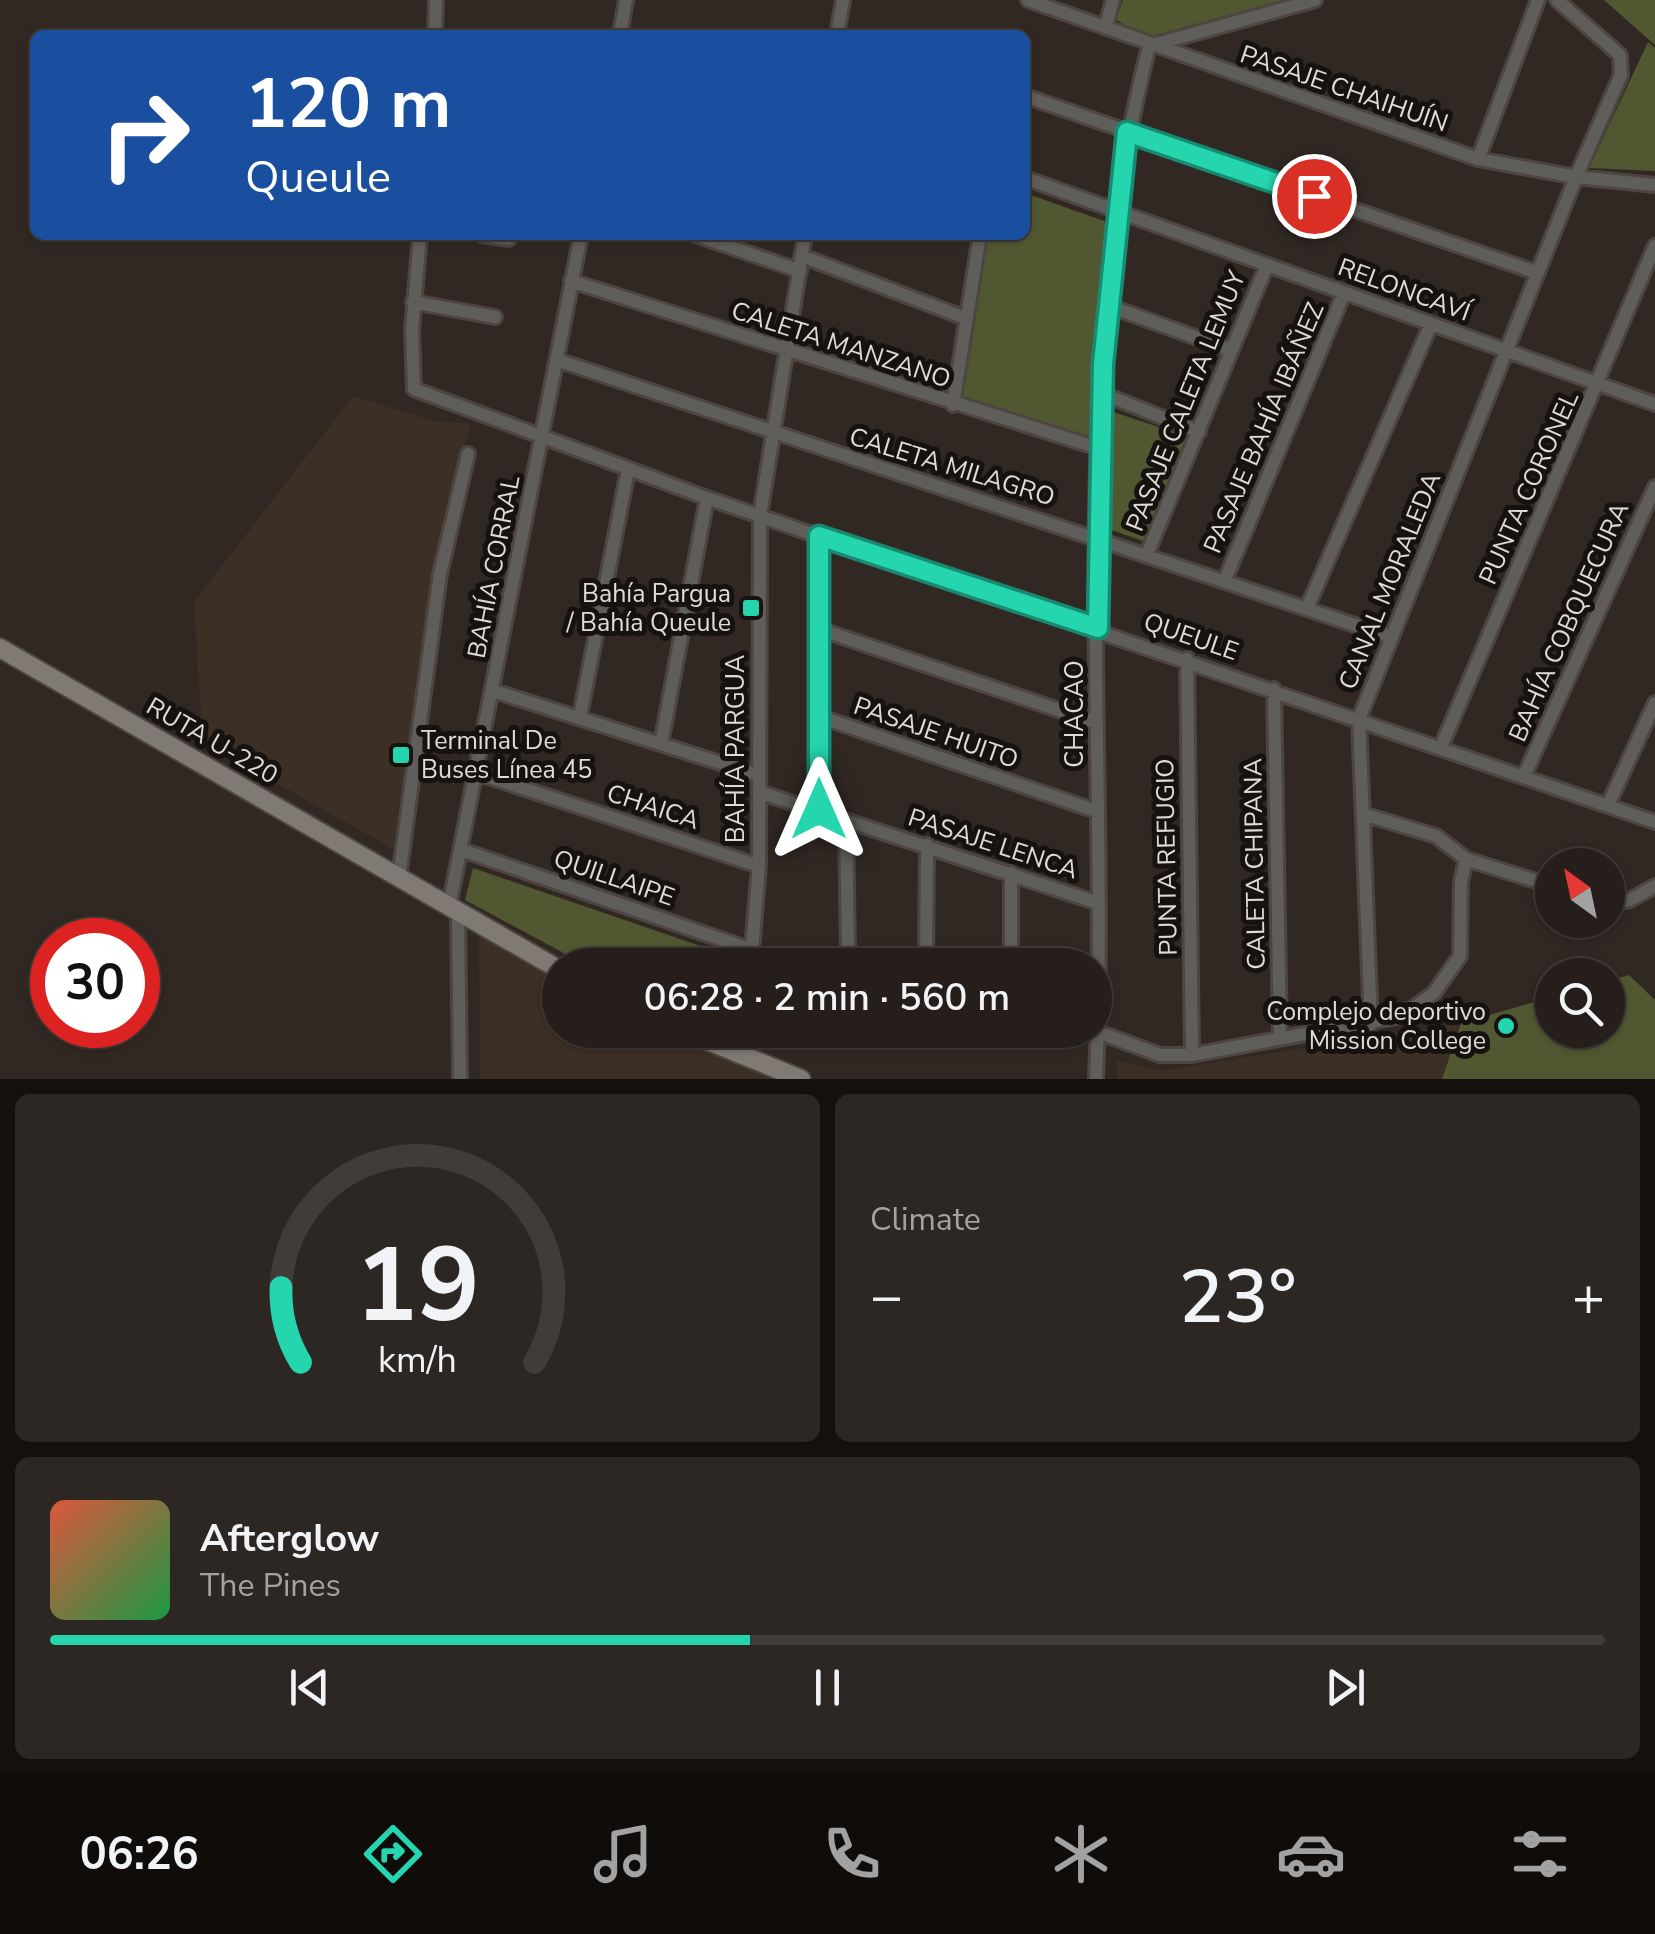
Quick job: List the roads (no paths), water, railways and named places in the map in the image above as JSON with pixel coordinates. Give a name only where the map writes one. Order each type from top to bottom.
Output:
[{"type":"street","points":[[435,30],[436,0]]},
{"type":"street","points":[[622,30],[626,0]]},
{"type":"street","points":[[837,30],[843,0]]},
{"type":"street","name":"PASAJE CHAIHUÍN","points":[[1028,0],[1106,26],[1149,46],[1478,159],[1576,177],[1655,185]]},
{"type":"street","points":[[1106,26],[1114,0]]},
{"type":"street","points":[[1149,46],[1315,0]]},
{"type":"street","points":[[1478,159],[1538,0]]},
{"type":"street","name":"CANAL MORALEDA","points":[[1370,1024],[1359,719],[1576,177],[1622,75],[1620,55],[1557,0]]},
{"type":"street","name":"CHACAO","points":[[1098,948],[1098,448],[1106,304],[1127,132],[1149,46]]},
{"type":"street","points":[[1030,98],[1538,274]]},
{"type":"street","name":"RELONCAVÍ","points":[[1030,180],[1655,404]]},
{"type":"street","points":[[419,240],[413,302],[495,317]]},
{"type":"street","name":"BAHÍA CORRAL","points":[[460,1079],[454,910],[462,850],[580,240]]},
{"type":"street","points":[[715,240],[801,263],[966,318]]},
{"type":"street","name":"BAHÍA PARGUA","points":[[752,948],[759,866],[760,516],[804,240]]},
{"type":"street","points":[[952,405],[979,240]]},
{"type":"street","name":"PUNTA CORONEL","points":[[1441,747],[1655,246]]},
{"type":"street","name":"PASAJE CALETA LEMUY","points":[[1148,554],[1267,265]]},
{"type":"street","name":"CALETA MANZANO","points":[[571,281],[952,405],[1098,448]]},
{"type":"street","name":"PASAJE BAHÍA IBÁÑEZ","points":[[1225,580],[1344,293]]},
{"type":"street","name":"QUEULE","points":[[413,302],[414,389],[706,498],[1098,628],[1655,822]]},
{"type":"street","points":[[1106,304],[1231,350]]},
{"type":"street","points":[[1307,608],[1431,324]]},
{"type":"street","name":"CALETA MILAGRO","points":[[557,360],[773,435],[1099,536],[1392,637]]},
{"type":"street","points":[[1101,394],[1199,432]]},
{"type":"street","points":[[399,877],[440,574],[468,454]]},
{"type":"street","points":[[580,716],[628,470]]},
{"type":"street","name":"BAHÍA COBQUECURA","points":[[1524,776],[1655,487]]},
{"type":"street","points":[[661,744],[706,498]]},
{"type":"street","points":[[819,536],[819,809]]},
{"type":"street","points":[[819,629],[1097,724]]},
{"type":"street","name":"RUTA U-220","points":[[0,648],[542,960]]},
{"type":"street","name":"PUNTA REFUGIO","points":[[1188,659],[1192,1055]]},
{"type":"street","name":"CALETA CHIPANA","points":[[1274,690],[1280,1038]]},
{"type":"street","points":[[494,691],[758,775]]},
{"type":"street","points":[[1608,805],[1655,703]]},
{"type":"street","name":"PASAJE HUITO","points":[[818,716],[1096,812]]},
{"type":"street","name":"CHAICA","points":[[477,773],[759,866]]},
{"type":"street","name":"PASAJE LENCA","points":[[759,792],[1098,903]]},
{"type":"street","points":[[1363,814],[1436,836],[1466,859],[1535,881]]},
{"type":"street","points":[[846,820],[848,948]]},
{"type":"street","points":[[926,948],[928,845]]},
{"type":"street","name":"QUILLAIPE","points":[[462,850],[746,948]]},
{"type":"street","points":[[1112,1037],[1160,1056],[1192,1055],[1402,1016],[1449,976],[1460,956],[1461,882],[1466,859]]},
{"type":"street","points":[[1011,948],[1012,873]]},
{"type":"street","points":[[1625,901],[1655,886]]},
{"type":"street","points":[[738,1048],[800,1079]]},
{"type":"street","name":"CHACAO","points":[[1096,1079],[1097,1048]]},
{"type":"place","name":"Bahía Pargua / Bahía Queule","points":[[751,608]]},
{"type":"place","name":"Terminal De Buses Línea 45","points":[[401,755]]},
{"type":"place","name":"Complejo deportivo Mission College","points":[[1506,1026]]}]
